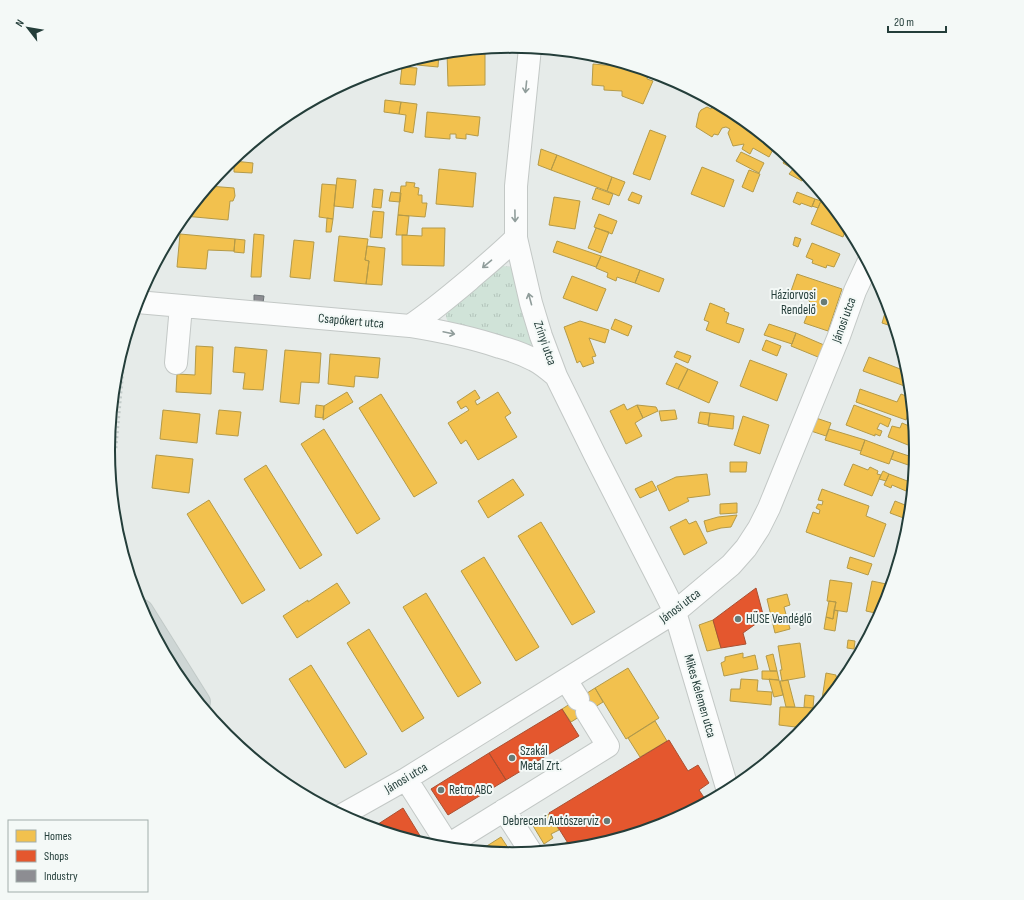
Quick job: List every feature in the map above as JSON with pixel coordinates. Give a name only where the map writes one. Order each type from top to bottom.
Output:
[{"type":"street","name":"Zrínyi utca","points":[[529,54],[516,186],[516,238],[531,303],[541,336],[556,376],[675,612]]},
{"type":"street","points":[[410,326],[437,307],[516,238]]},
{"type":"street","name":"Jánosi utca","points":[[348,812],[406,779],[675,612],[731,565],[746,548],[759,528],[769,508],[839,336],[855,291],[865,269]]},
{"type":"street","name":"Csapókert utca","points":[[143,303],[410,326],[454,334],[497,346],[533,359],[556,376]]},
{"type":"street","points":[[176,363],[181,306]]},
{"type":"street","name":"Mikes Kelemen utca","points":[[675,612],[729,782]]},
{"type":"street","points":[[448,842],[504,810],[608,746],[566,680]]},
{"type":"street","points":[[406,779],[442,840]]},
{"type":"street","points":[[504,810],[527,846]]},
{"type":"path","points":[[115,450],[123,374]]},
{"type":"green space","points":[[503,266],[513,267],[533,342],[527,348],[448,322],[446,317],[447,311],[496,268]]},
{"type":"building: Homes","points":[[485,54],[485,85],[448,86],[447,59]]},
{"type":"building: Homes","points":[[438,60],[438,67],[417,65]]},
{"type":"building: Homes","points":[[593,64],[608,65],[640,74],[653,81],[643,104],[622,96],[622,91],[604,90],[604,86],[592,85]]},
{"type":"building: Homes","points":[[408,67],[417,68],[415,85],[400,84],[402,69]]},
{"type":"building: Homes","points":[[385,100],[401,102],[399,114],[384,112]]},
{"type":"building: Homes","points":[[401,102],[417,104],[413,133],[404,131],[406,115],[399,114]]},
{"type":"building: Homes","points":[[707,107],[711,109],[712,107],[754,135],[772,151],[769,157],[753,148],[750,154],[742,149],[744,144],[733,146],[728,133],[730,129],[726,127],[722,128],[718,135],[714,134],[712,137],[696,127],[701,110]]},
{"type":"building: Homes","points":[[427,112],[480,117],[478,136],[466,134],[466,139],[456,138],[456,134],[450,134],[450,139],[425,137]]},
{"type":"building: Homes","points":[[650,130],[666,136],[650,180],[633,174]]},
{"type":"building: Homes","points":[[541,149],[557,155],[551,170],[538,165]]},
{"type":"building: Homes","points":[[741,152],[764,163],[759,173],[736,161]]},
{"type":"building: Homes","points":[[557,155],[612,177],[607,191],[551,170]]},
{"type":"building: Homes","points":[[784,161],[793,169],[783,163]]},
{"type":"building: Homes","points":[[239,162],[253,163],[252,173],[234,172],[234,166]]},
{"type":"building: Homes","points":[[702,167],[734,180],[724,207],[691,194]]},
{"type":"building: Homes","points":[[439,169],[476,173],[473,207],[436,204]]},
{"type":"building: Homes","points":[[793,169],[803,180],[802,181],[789,174]]},
{"type":"building: Homes","points":[[749,170],[760,174],[753,192],[742,187]]},
{"type":"building: Homes","points":[[612,177],[625,182],[619,196],[607,191]]},
{"type":"building: Homes","points":[[337,178],[356,180],[353,208],[334,206]]},
{"type":"building: Homes","points":[[406,182],[415,183],[414,187],[419,188],[418,195],[422,195],[422,203],[427,203],[425,217],[398,215],[401,186],[406,186]]},
{"type":"building: Homes","points":[[322,184],[336,185],[333,219],[319,217]]},
{"type":"building: Homes","points":[[215,187],[234,188],[235,196],[233,201],[230,201],[228,220],[191,217]]},
{"type":"building: Homes","points":[[596,188],[613,194],[609,205],[592,199]]},
{"type":"building: Homes","points":[[374,189],[383,190],[381,208],[372,207]]},
{"type":"building: Homes","points":[[391,192],[401,193],[400,202],[389,201]]},
{"type":"building: Homes","points":[[632,192],[642,196],[639,204],[628,200]]},
{"type":"building: Homes","points":[[797,192],[815,199],[812,207],[793,202]]},
{"type":"building: Homes","points":[[554,197],[580,201],[575,229],[549,225]]},
{"type":"building: Homes","points":[[815,199],[821,201],[818,208],[812,206]]},
{"type":"building: Homes","points":[[821,201],[842,229],[844,233],[843,237],[811,224]]},
{"type":"building: Homes","points":[[373,211],[384,212],[382,238],[370,237]]},
{"type":"building: Homes","points":[[599,214],[617,221],[612,234],[594,227]]},
{"type":"building: Homes","points":[[398,215],[409,216],[407,235],[396,235]]},
{"type":"building: Homes","points":[[327,218],[333,219],[331,232],[326,232]]},
{"type":"building: Homes","points":[[422,228],[445,228],[444,266],[402,265],[402,235],[422,236]]},
{"type":"building: Homes","points":[[596,228],[609,232],[601,253],[588,248]]},
{"type":"building: Homes","points":[[180,234],[235,239],[234,251],[208,250],[206,269],[177,267]]},
{"type":"building: Homes","points":[[254,234],[264,235],[261,277],[251,277]]},
{"type":"building: Homes","points":[[339,236],[368,239],[365,260],[369,261],[366,284],[334,281]]},
{"type":"building: Homes","points":[[795,237],[801,239],[798,247],[793,245]]},
{"type":"building: Homes","points":[[235,239],[245,240],[244,253],[234,252]]},
{"type":"building: Homes","points":[[294,240],[314,242],[310,279],[290,277]]},
{"type":"building: Homes","points":[[557,241],[601,256],[596,267],[553,252]]},
{"type":"building: Homes","points":[[812,243],[840,254],[834,267],[827,265],[826,268],[812,263],[813,260],[806,257]]},
{"type":"building: Homes","points":[[367,246],[385,248],[382,285],[366,284],[369,261],[365,260]]},
{"type":"building: Homes","points":[[601,256],[640,270],[635,283],[617,277],[616,281],[607,277],[608,273],[596,268]]},
{"type":"building: Homes","points":[[640,270],[664,279],[659,292],[635,283]]},
{"type":"building: Homes","name":"Háziorvosi Rendelő","points":[[797,274],[842,289],[828,331],[804,323],[811,305],[809,300],[790,294]]},
{"type":"building: Homes","points":[[572,276],[606,289],[597,311],[563,298]]},
{"type":"building: Homes","points":[[710,303],[725,309],[724,311],[729,313],[726,323],[744,329],[739,343],[706,330],[709,322],[704,320]]},
{"type":"building: Homes","points":[[885,314],[889,325],[882,323]]},
{"type":"building: Homes","points":[[615,319],[632,326],[628,336],[611,329]]},
{"type":"building: Homes","points":[[580,321],[609,330],[605,343],[589,338],[596,356],[592,357],[594,363],[583,367],[580,361],[577,363],[564,327]]},
{"type":"building: Homes","points":[[769,324],[796,333],[792,344],[764,335]]},
{"type":"building: Homes","points":[[796,333],[824,345],[818,357],[791,346]]},
{"type":"building: Homes","points":[[766,340],[781,346],[777,356],[762,350]]},
{"type":"building: Homes","points":[[196,346],[213,347],[211,394],[176,392],[177,374],[195,375]]},
{"type":"building: Homes","points":[[235,347],[267,350],[263,390],[243,389],[245,373],[233,372]]},
{"type":"building: Homes","points":[[285,350],[321,353],[319,383],[301,382],[299,404],[280,402]]},
{"type":"building: Homes","points":[[677,351],[691,356],[688,363],[674,357]]},
{"type":"building: Homes","points":[[330,354],[380,358],[378,378],[355,376],[354,387],[328,384]]},
{"type":"building: Homes","points":[[869,357],[900,369],[904,386],[863,371]]},
{"type":"building: Homes","points":[[750,360],[787,374],[777,401],[740,386]]},
{"type":"building: Homes","points":[[676,363],[688,369],[678,389],[666,384]]},
{"type":"building: Homes","points":[[688,369],[718,382],[709,403],[678,389]]},
{"type":"building: Homes","points":[[860,389],[897,402],[901,394],[906,396],[907,416],[906,420],[856,402]]},
{"type":"building: Homes","points":[[475,390],[480,398],[475,401],[477,405],[498,392],[511,413],[505,417],[517,437],[478,460],[466,440],[461,444],[448,423],[469,410],[466,406],[461,409],[457,402]]},
{"type":"building: Homes","points":[[347,392],[353,402],[323,420],[324,406]]},
{"type":"building: Homes","points":[[381,394],[437,483],[414,497],[359,408]]},
{"type":"building: Homes","points":[[624,404],[627,410],[637,405],[643,418],[635,423],[642,436],[626,444],[610,411]]},
{"type":"building: Homes","points":[[316,405],[324,406],[323,418],[315,417]]},
{"type":"building: Homes","points":[[637,405],[656,407],[658,411],[643,418]]},
{"type":"building: Homes","points":[[854,405],[891,419],[888,427],[880,423],[877,429],[882,431],[880,436],[875,434],[875,436],[846,425]]},
{"type":"building: Homes","points":[[163,410],[200,414],[197,443],[160,439]]},
{"type":"building: Homes","points":[[219,410],[241,412],[238,436],[216,434]]},
{"type":"building: Homes","points":[[675,410],[677,419],[661,421],[659,411]]},
{"type":"building: Homes","points":[[700,412],[710,413],[708,425],[698,423]]},
{"type":"building: Homes","points":[[710,413],[734,416],[733,429],[708,426]]},
{"type":"building: Homes","points":[[743,416],[769,425],[760,454],[734,445]]},
{"type":"building: Homes","points":[[816,418],[831,423],[826,436],[811,431]]},
{"type":"building: Homes","points":[[902,423],[908,426],[909,445],[888,437],[892,426],[900,428]]},
{"type":"building: Homes","points":[[324,429],[380,519],[357,534],[301,444]]},
{"type":"building: Homes","points":[[829,429],[865,440],[861,451],[825,440]]},
{"type":"building: Homes","points":[[865,440],[894,451],[889,464],[860,454]]},
{"type":"building: Homes","points":[[894,451],[909,456],[908,465],[891,459]]},
{"type":"building: Homes","points":[[156,455],[193,459],[189,493],[152,488]]},
{"type":"building: Homes","points":[[730,462],[747,462],[746,472],[730,472]]},
{"type":"building: Homes","points":[[853,464],[868,470],[870,467],[878,471],[877,474],[881,475],[872,496],[844,485]]},
{"type":"building: Homes","points":[[266,465],[322,555],[300,569],[244,479]]},
{"type":"building: Homes","points":[[883,471],[889,474],[886,481],[879,479]]},
{"type":"building: Homes","points":[[707,474],[710,495],[687,498],[689,501],[669,511],[657,486],[676,477]]},
{"type":"building: Homes","points":[[889,474],[908,481],[906,491],[892,485],[891,488],[884,485]]},
{"type":"building: Homes","points":[[513,479],[524,495],[488,518],[478,501]]},
{"type":"building: Homes","points":[[652,481],[657,490],[640,498],[635,489]]},
{"type":"building: Homes","points":[[822,489],[869,506],[866,516],[886,524],[874,557],[806,532],[813,512],[819,514],[820,510],[816,508],[818,504],[822,505],[823,501],[818,500]]},
{"type":"building: Homes","points":[[209,500],[265,590],[242,604],[187,514]]},
{"type":"building: Homes","points":[[895,501],[905,505],[903,518],[890,513]]},
{"type":"building: Homes","points":[[737,503],[737,513],[720,514],[720,504]]},
{"type":"building: Homes","points":[[737,515],[731,527],[707,532],[704,521],[718,517]]},
{"type":"building: Homes","points":[[686,519],[689,524],[696,521],[707,543],[684,555],[670,527]]},
{"type":"building: Homes","points":[[541,522],[595,612],[572,625],[518,536]]},
{"type":"building: Homes","points":[[484,557],[539,647],[516,661],[461,571]]},
{"type":"building: Homes","points":[[850,557],[872,564],[868,575],[847,568]]},
{"type":"building: Homes","points":[[830,580],[852,583],[847,612],[834,610],[836,602],[827,601]]},
{"type":"building: Homes","points":[[872,581],[886,584],[874,613],[866,611]]},
{"type":"building: Homes","points":[[337,583],[350,603],[297,638],[283,616]]},
{"type":"building: Homes","points":[[426,593],[481,683],[458,697],[403,607]]},
{"type":"building: Homes","points":[[787,594],[790,605],[784,607],[790,629],[775,633],[767,599]]},
{"type":"building: Homes","points":[[829,601],[836,602],[833,619],[826,617]]},
{"type":"building: Homes","points":[[834,610],[838,611],[835,631],[824,629],[826,617],[833,619]]},
{"type":"building: Homes","points":[[713,620],[721,648],[707,651],[699,625]]},
{"type":"building: Homes","points":[[369,629],[424,718],[402,732],[347,643]]},
{"type":"building: Homes","points":[[848,640],[855,641],[854,649],[847,648]]},
{"type":"building: Homes","points":[[800,643],[805,677],[782,681],[780,670],[782,670],[778,646]]},
{"type":"building: Homes","points":[[743,653],[743,658],[755,655],[758,669],[724,676],[721,663],[725,661],[725,657]]},
{"type":"building: Homes","points":[[773,654],[777,671],[770,671],[766,656]]},
{"type":"building: Homes","points":[[311,665],[367,754],[345,768],[289,679]]},
{"type":"building: Homes","points":[[628,668],[659,718],[626,739],[595,688]]},
{"type":"building: Homes","points":[[762,671],[777,671],[779,680],[762,679]]},
{"type":"building: Homes","points":[[826,673],[836,675],[838,677],[822,698]]},
{"type":"building: Homes","points":[[741,679],[758,680],[757,691],[772,692],[771,705],[730,701],[731,689],[740,689]]},
{"type":"building: Homes","points":[[769,679],[779,680],[783,695],[774,697]]},
{"type":"building: Homes","points":[[788,680],[795,707],[786,707],[780,681]]},
{"type":"building: Homes","points":[[595,688],[603,702],[571,722],[562,709]]},
{"type":"building: Homes","points":[[805,695],[814,696],[813,708],[804,707]]},
{"type":"building: Homes","points":[[780,707],[814,708],[796,727],[779,725]]},
{"type":"building: Homes","points":[[655,721],[667,741],[640,757],[628,738]]},
{"type":"building: Homes","points":[[549,814],[559,830],[551,834],[553,838],[544,844],[532,824]]},
{"type":"building: Homes","points":[[501,837],[507,847],[487,846]]},
{"type":"building: Shops","name":"HÜSE Vendéglő","points":[[756,588],[764,618],[743,633],[746,644],[721,648],[713,620]]},
{"type":"building: Shops","points":[[562,709],[579,736],[506,780],[489,753]]},
{"type":"building: Shops","points":[[669,740],[688,771],[698,765],[709,783],[699,790],[704,797],[664,817],[615,833],[568,843],[549,813]]},
{"type":"building: Shops","points":[[489,753],[506,780],[448,815],[431,789]]},
{"type":"building: Shops","points":[[403,808],[420,836],[384,826],[378,824]]},
{"type":"building: Industry","points":[[254,295],[264,296],[263,303],[254,302]]},
{"type":"place","name":"Háziorvosi Rendelő","points":[[824,302]]},
{"type":"place","name":"HÜSE Vendéglő","points":[[738,619]]},
{"type":"place","name":"Szakál Metal Zrt.","points":[[512,758]]},
{"type":"place","name":"Retro ABC","points":[[441,790]]},
{"type":"place","name":"Debreceni Autószerviz","points":[[607,821]]}]
